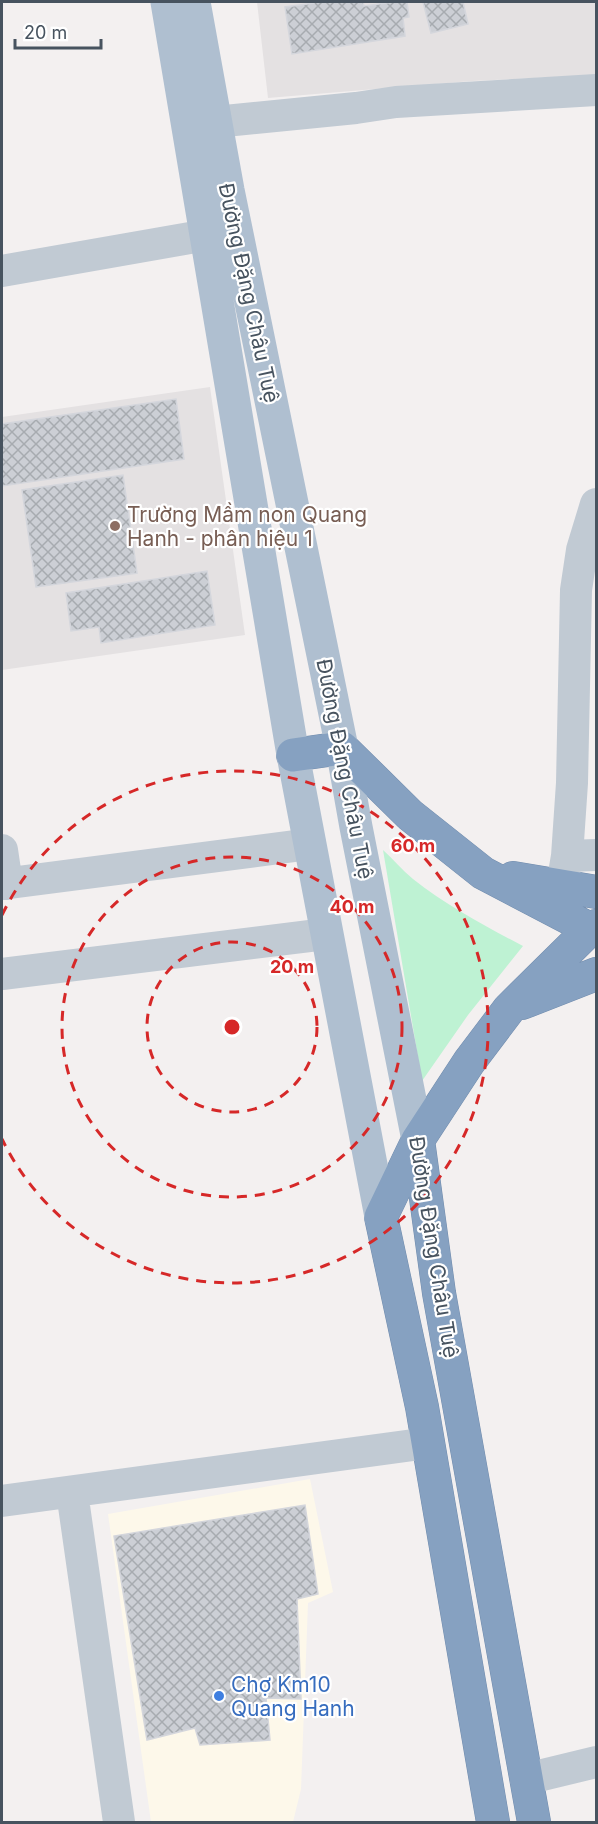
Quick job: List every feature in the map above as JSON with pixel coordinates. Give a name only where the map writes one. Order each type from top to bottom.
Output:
[{"type":"highway","points":[[293,755],[342,748],[410,815],[483,873],[594,928],[509,1008],[469,1062],[418,1140],[381,1217]]},
{"type":"highway","points":[[483,873],[575,866],[597,892]]},
{"type":"highway","points":[[509,1008],[597,974]]},
{"type":"highway","name":"Đường Đặng Châu Tuệ","points":[[418,1140],[439,1293],[534,1822]]},
{"type":"highway","name":"Đường Đặng Châu Tuệ","points":[[381,1217],[422,1407],[493,1822]]},
{"type":"main road","name":"Đường Đặng Châu Tuệ","points":[[167,2],[214,194],[342,748],[418,1140]]},
{"type":"main road","name":"Đường Đặng Châu Tuệ","points":[[194,2],[215,122],[214,194],[207,235],[293,755],[381,1217]]},
{"type":"street","points":[[215,122],[396,102],[597,90]]},
{"type":"street","points":[[2,271],[207,235]]},
{"type":"street","points":[[575,866],[572,783],[585,681],[576,590],[582,550],[597,504]]},
{"type":"street","points":[[2,850],[4,884],[310,844]]},
{"type":"street","points":[[2,974],[326,934]]},
{"type":"street","points":[[2,1501],[428,1443]]},
{"type":"street","points":[[72,1492],[119,1822]]},
{"type":"street","points":[[526,1779],[597,1762]]},
{"type":"shaded area","points":[[257,2],[596,2],[596,75],[472,81],[268,98]]},
{"type":"shaded area","name":"Trường Mầm non Quang Hanh - phân hiệu 1","points":[[210,387],[245,635],[2,670],[2,417]]},
{"type":"shaded area","name":"Chợ Km10 Quang Hanh","points":[[310,1479],[333,1592],[308,1603],[301,1789],[293,1822],[151,1822],[108,1514]]},
{"type":"green space","points":[[383,850],[413,879],[439,898],[523,946],[468,1015],[422,1081]]},
{"type":"building","points":[[314,2],[363,2],[364,6],[407,2],[409,17],[403,18],[405,36],[292,54],[285,7]]},
{"type":"building","points":[[423,2],[463,2],[468,24],[431,33]]},
{"type":"building","points":[[176,399],[184,459],[2,486],[2,424]]},
{"type":"building","points":[[123,475],[137,573],[36,587],[22,490]]},
{"type":"building","points":[[207,571],[215,625],[101,643],[99,627],[71,631],[66,593]]},
{"type":"building","name":"Chợ Km10 Quang Hanh","points":[[305,1505],[318,1594],[297,1599],[301,1699],[266,1698],[270,1740],[200,1745],[195,1728],[147,1740],[114,1536]]},
{"type":"place","name":"Trường Mầm non Quang Hanh - phân hiệu 1","points":[[115,526]]},
{"type":"place","name":"Chợ Km10 Quang Hanh","points":[[219,1696]]}]
